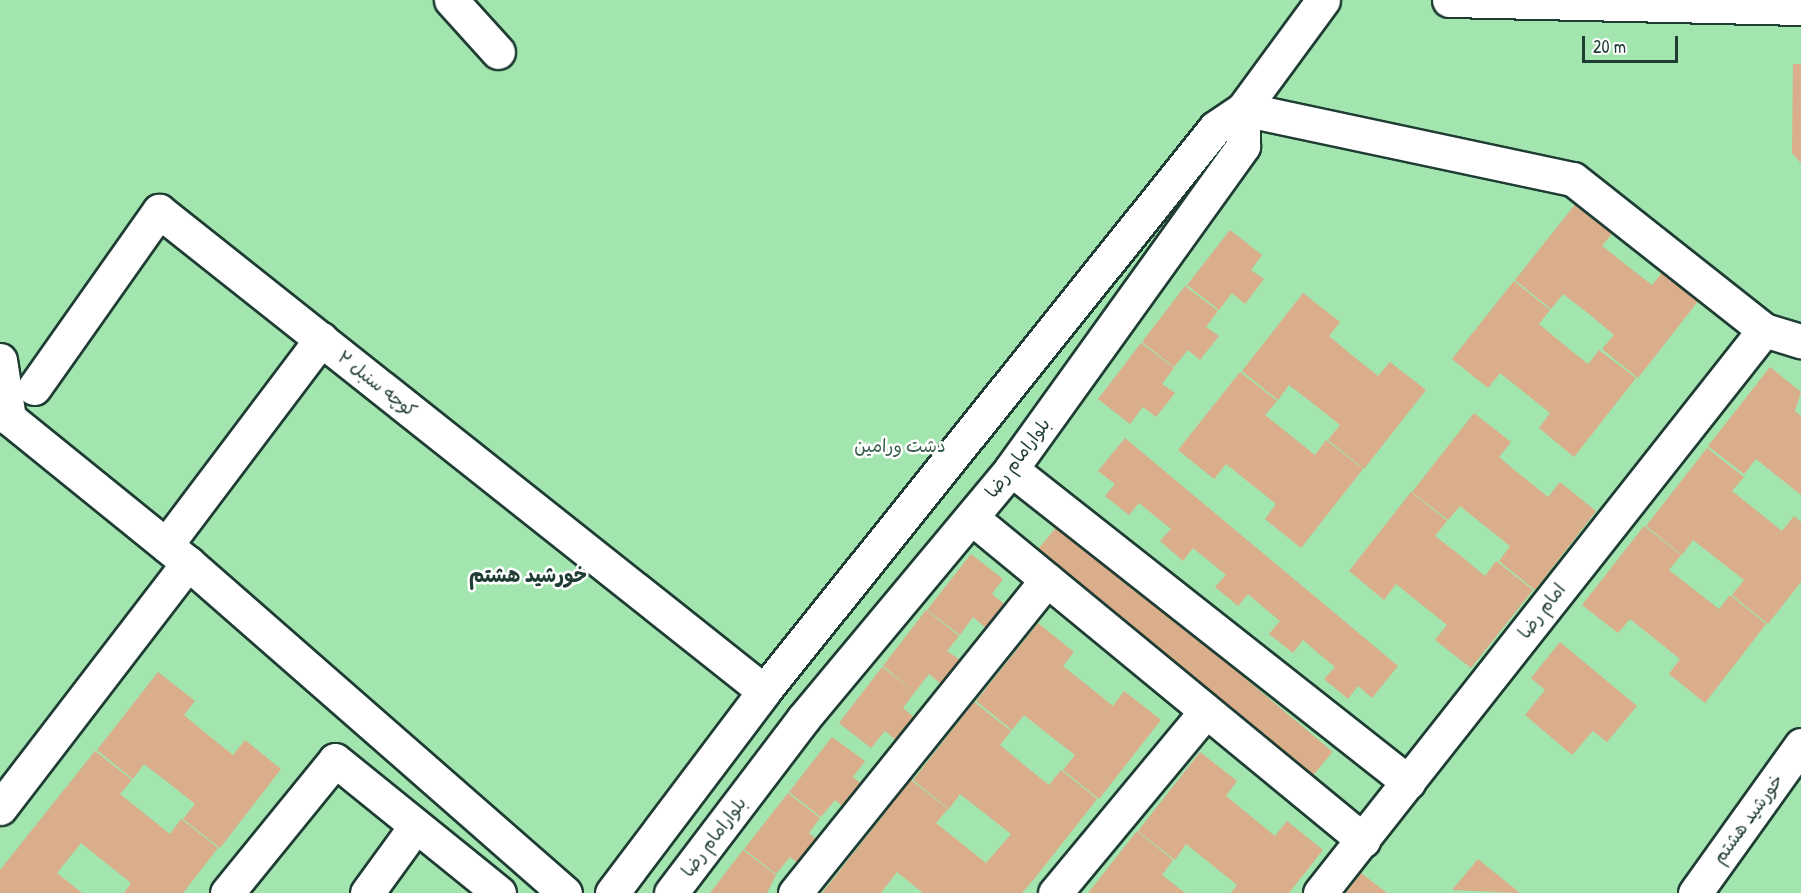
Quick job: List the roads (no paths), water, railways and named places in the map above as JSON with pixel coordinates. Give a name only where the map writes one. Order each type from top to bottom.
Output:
[{"type":"street","points":[[451,0],[498,52]]},
{"type":"street","points":[[612,893],[764,691],[945,469],[1215,128],[1243,109],[1323,0]]},
{"type":"street","points":[[1449,0],[1726,3],[1801,8]]},
{"type":"street","points":[[1243,109],[1573,179],[1764,330],[1801,341]]},
{"type":"street","name":"بلوارامام رضا","points":[[672,893],[803,719],[1011,469],[1243,146],[1243,109]]},
{"type":"street","name":"کوچه سنبل ۲","points":[[34,388],[159,211],[764,691]]},
{"type":"street","name":"امام رضا","points":[[1320,893],[1764,330]]},
{"type":"street","points":[[0,808],[177,554],[321,339]]},
{"type":"street","points":[[0,360],[9,418],[177,554],[565,893]]},
{"type":"street","points":[[945,469],[979,510],[1047,580],[1362,840]]},
{"type":"street","points":[[1011,469],[1408,782]]},
{"type":"street","points":[[795,893],[1047,580]]},
{"type":"street","points":[[1055,893],[1206,711]]},
{"type":"street","name":"خورشید هشتم","points":[[1695,893],[1801,745]]},
{"type":"street","points":[[227,893],[335,760],[499,893]]},
{"type":"street","points":[[367,893],[415,827]]},
{"type":"district","name":"خورشید هشتم","points":[[528,574]]},
{"type":"park label","name":"دشت ورامین","points":[[900,446]]}]
